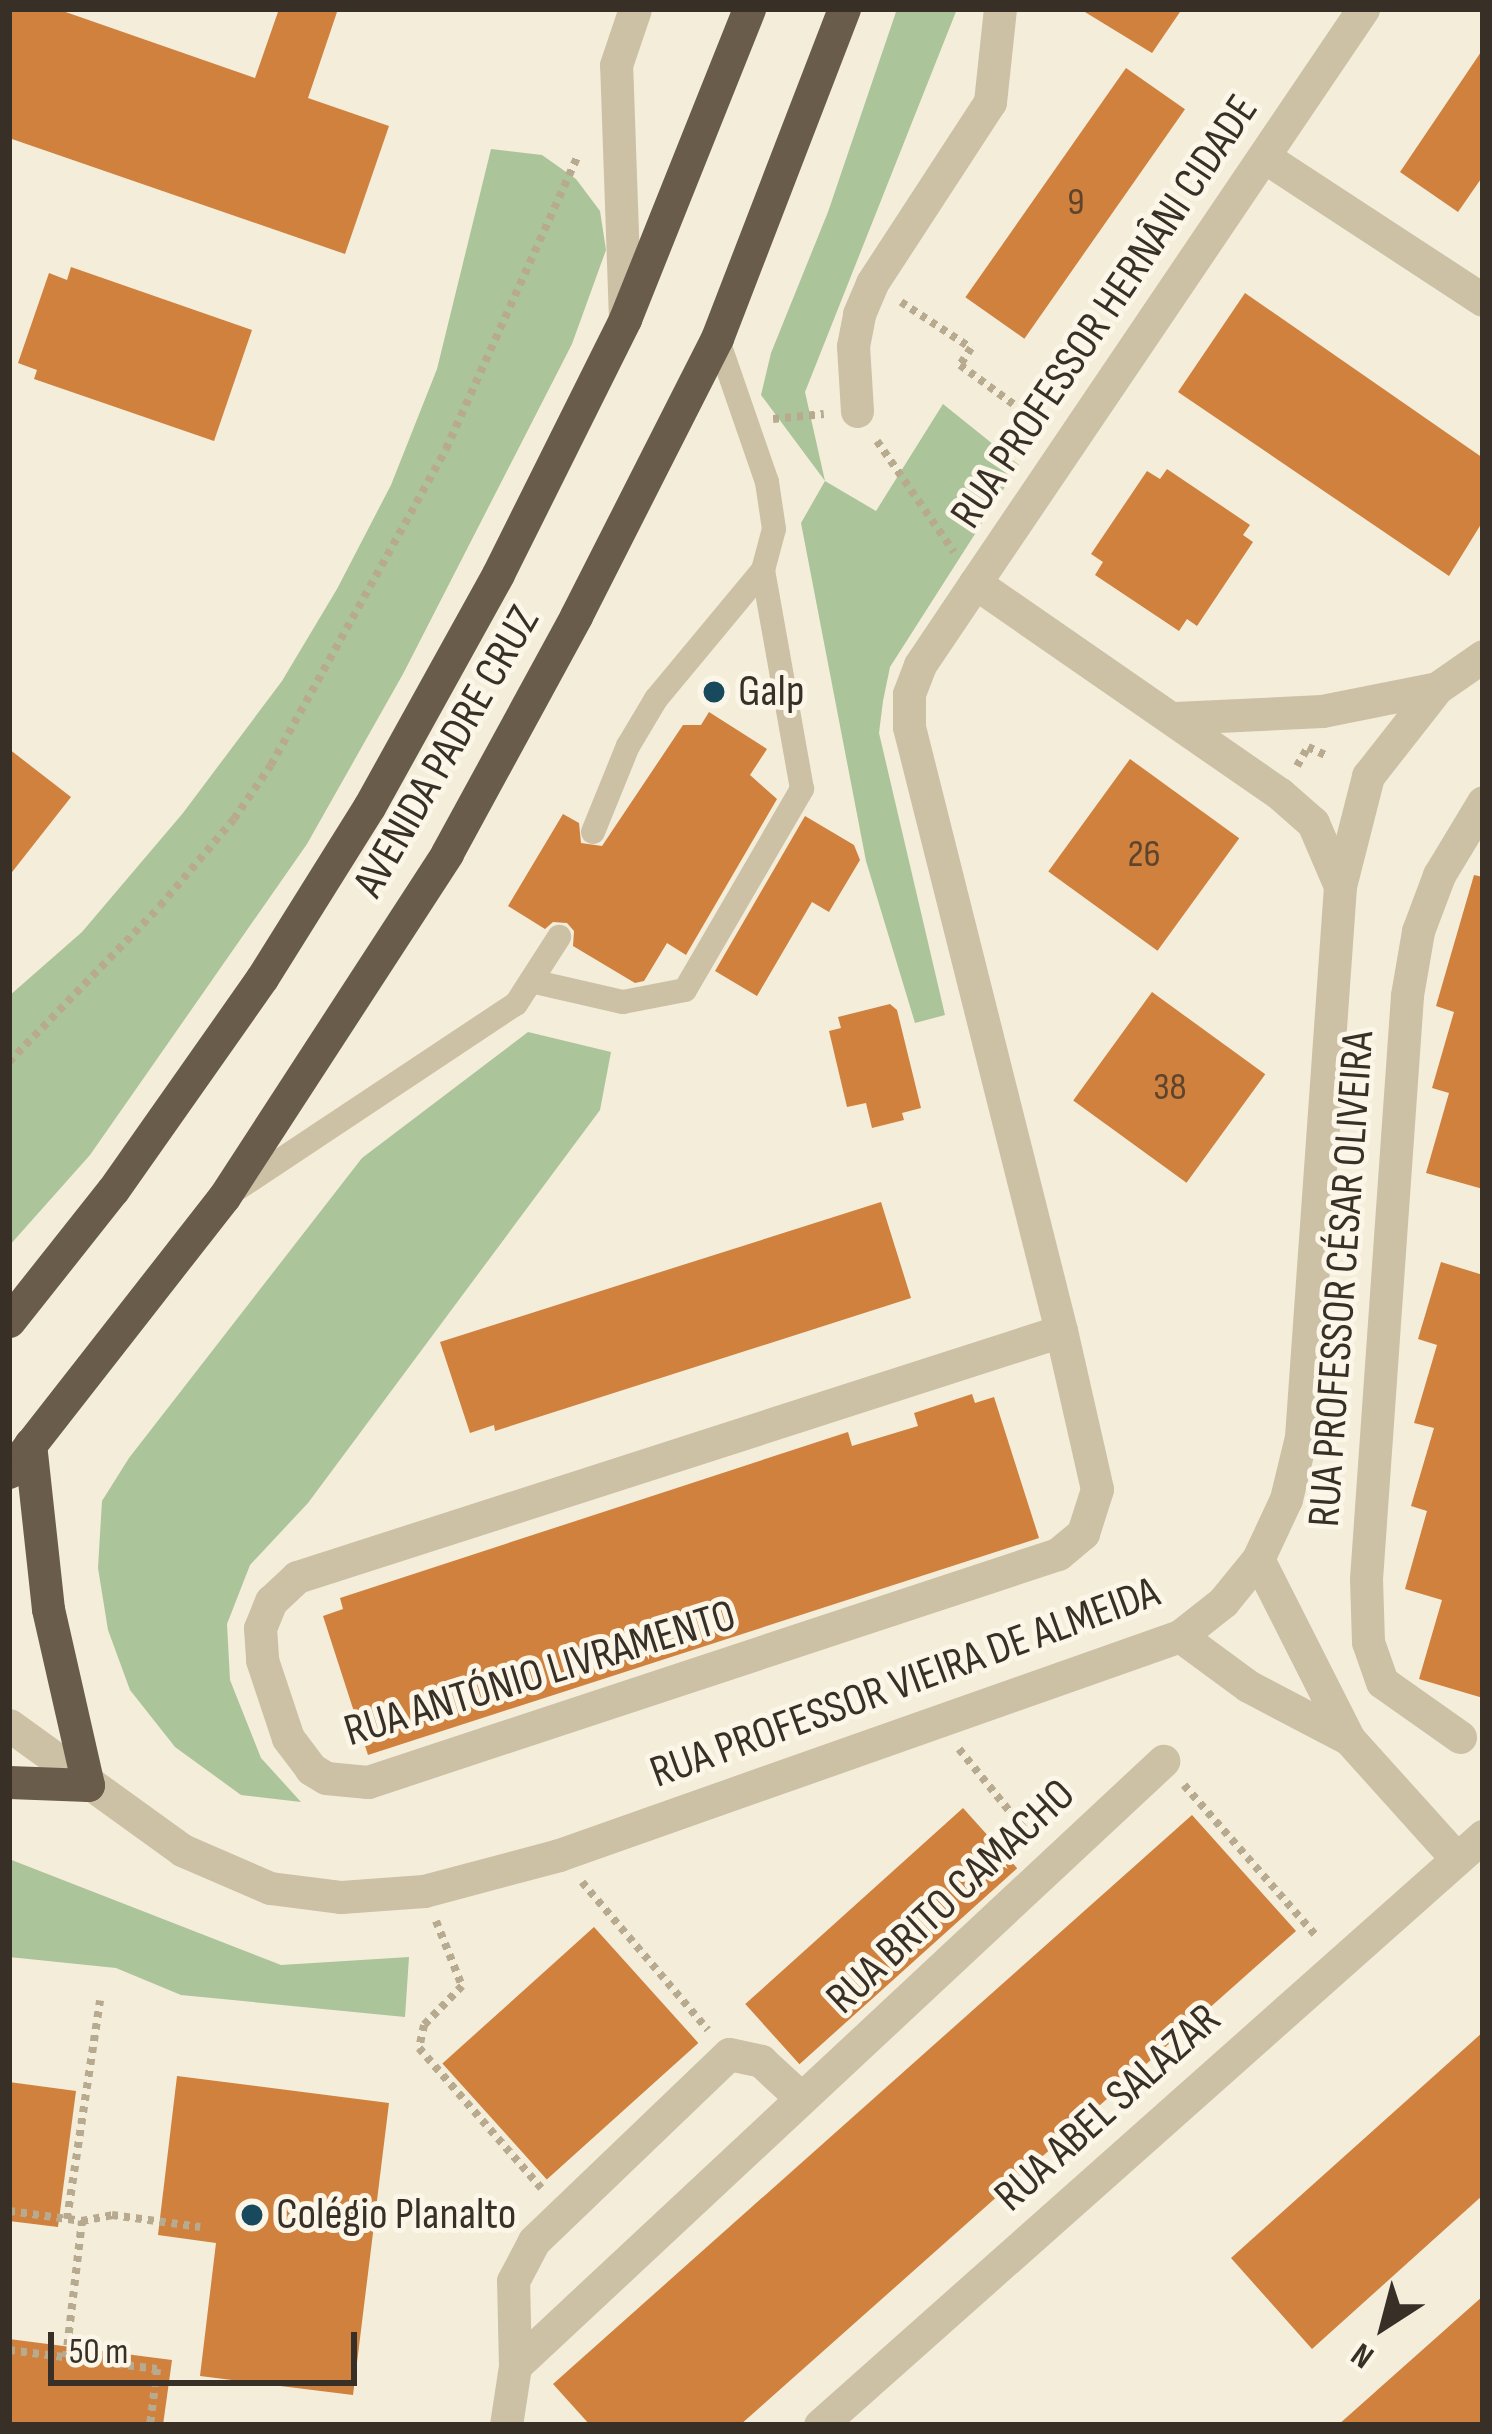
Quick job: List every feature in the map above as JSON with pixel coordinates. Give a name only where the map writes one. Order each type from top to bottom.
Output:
[{"type":"highway","name":"AVENIDA PADRE CRUZ","points":[[9,1321],[113,1190],[262,978],[369,807],[498,574],[625,320],[749,9]]},
{"type":"highway","name":"AVENIDA PADRE CRUZ","points":[[9,1472],[224,1197],[447,854],[576,616],[717,338],[844,9]]},
{"type":"highway","points":[[9,1782],[88,1785],[48,1609],[30,1444]]},
{"type":"street","name":"AVENIDA PADRE CRUZ","points":[[625,320],[616,64],[634,9]]},
{"type":"street","points":[[857,411],[853,346],[859,314],[872,283],[990,102],[1000,9]]},
{"type":"street","name":"RUA PROFESSOR HERNÂNI CIDADE","points":[[1340,886],[1313,824],[1175,718],[975,583],[1363,9]]},
{"type":"street","points":[[1266,158],[1483,300]]},
{"type":"street","name":"RUA ANTÓNIO LIVRAMENTO","points":[[975,583],[920,665],[909,694],[909,727],[1061,1331],[1097,1489],[1083,1533],[1058,1554],[368,1782],[326,1778],[311,1769],[288,1738],[262,1660],[260,1628],[271,1601],[297,1577],[1061,1331]]},
{"type":"street","name":"RUA PROFESSOR VIEIRA DE ALMEIDA","points":[[9,1725],[182,1850],[270,1888],[341,1897],[424,1891],[559,1855],[1180,1636],[1223,1602],[1258,1559],[1286,1499],[1301,1437],[1340,886],[1368,776],[1437,688],[1483,656]]},
{"type":"street","points":[[1175,718],[1322,711],[1437,688]]},
{"type":"street","name":"RUA PROFESSOR CÉSAR OLIVEIRA","points":[[1460,1737],[1382,1682],[1368,1642],[1366,1579],[1407,995],[1418,931],[1438,875],[1483,802]]},
{"type":"street","points":[[1258,1559],[1348,1739],[1456,1858]]},
{"type":"street","points":[[1180,1636],[1248,1686],[1348,1739]]},
{"type":"street","name":"RUA BRITO CAMACHO","points":[[515,2366],[1163,1761]]},
{"type":"street","name":"RUA ABEL SALAZAR","points":[[820,2425],[1483,1836]]},
{"type":"street","points":[[506,2425],[515,2366],[513,2281],[534,2241],[728,2054],[761,2061],[801,2098]]},
{"type":"lane","points":[[593,832],[628,746],[656,699],[763,570],[774,529],[767,482],[717,338]]},
{"type":"lane","points":[[531,981],[623,1002],[685,990],[802,790],[763,570]]},
{"type":"lane","points":[[224,1197],[516,1004],[559,938]]},
{"type":"path","points":[[9,1061],[160,906],[234,819],[272,765],[446,449],[545,239],[578,155]]},
{"type":"path","points":[[895,298],[971,348],[960,364],[1013,404]]},
{"type":"path","points":[[747,421],[857,411],[975,583]]},
{"type":"path","points":[[1296,767],[1308,747],[1327,756]]},
{"type":"path","points":[[938,1722],[1052,1864]]},
{"type":"path","points":[[1163,1761],[1340,1962]]},
{"type":"path","points":[[559,1855],[728,2054]]},
{"type":"path","points":[[424,1891],[462,1985],[424,2025],[419,2048],[561,2212]]},
{"type":"path","points":[[67,2218],[100,2000]]},
{"type":"path","points":[[9,2211],[82,2221],[112,2216],[200,2227]]},
{"type":"path","points":[[66,2357],[82,2221]]},
{"type":"path","points":[[9,2350],[157,2369],[150,2425]]},
{"type":"green space","points":[[897,9],[957,9],[805,392],[825,481],[761,395],[771,353],[828,212]]},
{"type":"green space","points":[[491,149],[542,155],[576,179],[600,211],[606,250],[572,344],[403,674],[307,844],[90,1155],[9,1246],[9,996],[82,932],[183,813],[282,681],[337,589],[391,485],[437,369]]},
{"type":"green space","points":[[943,404],[1019,465],[890,667],[883,701],[879,733],[945,1015],[915,1023],[866,861],[801,523],[825,481],[876,511]]},
{"type":"green space","points":[[528,1032],[611,1052],[600,1110],[308,1503],[250,1565],[227,1624],[230,1680],[261,1758],[301,1802],[241,1795],[175,1747],[130,1690],[108,1630],[98,1568],[102,1501],[129,1458],[362,1158]]},
{"type":"green space","points":[[9,1859],[281,1965],[409,1957],[405,2017],[181,1995],[116,1968],[9,1957]]},
{"type":"building","points":[[9,9],[57,9],[255,78],[279,9],[338,9],[308,98],[389,126],[345,254],[9,138]]},
{"type":"building","points":[[1080,9],[1182,9],[1152,53]]},
{"type":"building","points":[[1483,49],[1483,176],[1458,212],[1400,172]]},
{"type":"building","points":[[1126,68],[1185,109],[1024,339],[965,297]]},
{"type":"building","points":[[71,267],[252,330],[214,441],[34,379],[37,370],[18,363],[49,273],[67,280]]},
{"type":"building","points":[[1245,293],[1483,458],[1483,521],[1449,576],[1178,392]]},
{"type":"building","points":[[1167,469],[1250,525],[1243,535],[1253,542],[1197,626],[1187,619],[1179,631],[1095,575],[1103,562],[1091,554],[1147,471],[1160,479]]},
{"type":"building","points":[[709,712],[767,749],[750,775],[777,799],[686,955],[667,943],[644,981],[635,983],[573,946],[574,931],[567,923],[553,922],[545,929],[508,906],[563,814],[579,823],[581,843],[602,846],[683,725],[701,725]]},
{"type":"building","points":[[9,749],[71,797],[9,876]]},
{"type":"building","points":[[1130,759],[1239,838],[1158,951],[1048,871]]},
{"type":"building","points":[[805,816],[854,845],[860,860],[829,912],[812,902],[757,996],[715,971]]},
{"type":"building","points":[[1474,875],[1483,877],[1483,1189],[1426,1173],[1449,1093],[1432,1088],[1454,1012],[1436,1006]]},
{"type":"building","points":[[1152,992],[1265,1074],[1186,1183],[1073,1100]]},
{"type":"building","points":[[890,1004],[897,1010],[921,1108],[902,1113],[904,1120],[872,1128],[866,1103],[847,1107],[829,1031],[841,1028],[838,1017]]},
{"type":"building","points":[[881,1202],[911,1298],[495,1431],[494,1425],[470,1433],[440,1342]]},
{"type":"building","points":[[1441,1262],[1483,1275],[1483,1698],[1419,1679],[1442,1600],[1405,1589],[1427,1511],[1411,1506],[1434,1428],[1414,1423],[1437,1345],[1418,1339]]},
{"type":"building","points":[[972,1394],[975,1403],[994,1397],[1039,1538],[368,1755],[323,1616],[343,1609],[340,1598],[848,1432],[852,1446],[918,1426],[914,1413]]},
{"type":"building","points":[[963,1808],[1017,1868],[799,2064],[745,2004]]},
{"type":"building","points":[[1192,1815],[1296,1931],[740,2425],[590,2425],[553,2384]]},
{"type":"building","points":[[594,1927],[698,2043],[547,2179],[442,2064]]},
{"type":"building","points":[[1483,2032],[1483,2195],[1312,2349],[1231,2258]]},
{"type":"building","points":[[177,2076],[389,2103],[353,2395],[200,2376],[216,2243],[158,2235]]},
{"type":"building","points":[[9,2082],[76,2091],[58,2227],[9,2221]]},
{"type":"building","points":[[1483,2296],[1483,2425],[1338,2425]]},
{"type":"building","points":[[9,2339],[172,2360],[163,2425],[9,2425]]},
{"type":"place","name":"Galp","points":[[714,692]]},
{"type":"place","name":"Colégio Planalto","points":[[252,2215]]}]
